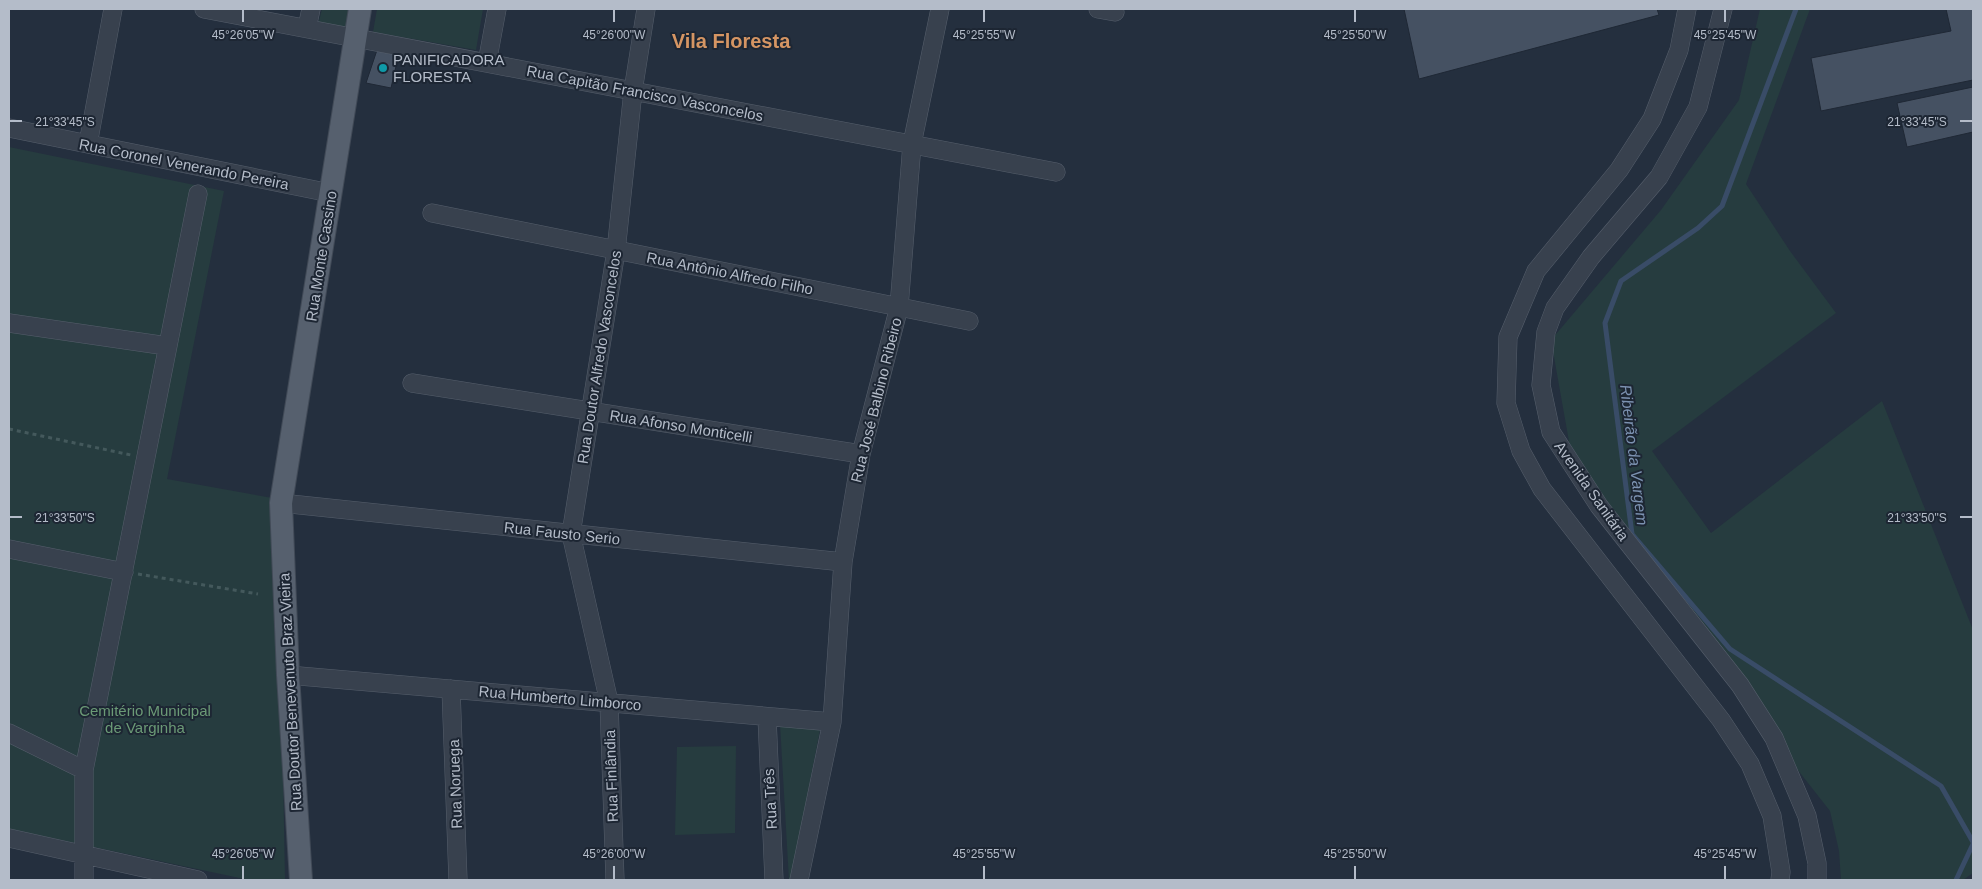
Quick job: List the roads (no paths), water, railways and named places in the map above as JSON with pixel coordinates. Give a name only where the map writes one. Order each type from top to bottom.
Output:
[{"type":"main road","name":"Rua Monte Cassino","points":[[281,503],[360,9]]},
{"type":"main road","name":"Rua Doutor Benevenuto Braz Vieira","points":[[281,503],[288,675],[301,880]]},
{"type":"street","points":[[88,144],[113,9]]},
{"type":"street","name":"Rua Capitão Francisco Vasconcelos","points":[[204,9],[1056,172]]},
{"type":"street","points":[[307,28],[311,9]]},
{"type":"street","points":[[487,63],[497,9]]},
{"type":"street","name":"Rua Doutor Alfredo Vasconcelos","points":[[609,702],[571,534],[616,251],[633,91],[646,9]]},
{"type":"street","name":"Rua José Balbino Ribeiro","points":[[799,880],[832,722],[843,562],[860,454],[899,307],[912,144],[940,9]]},
{"type":"street","points":[[1687,9],[1679,50],[1652,119],[1619,170],[1536,271],[1508,337],[1506,404],[1521,451],[1542,489],[1721,720],[1750,764],[1772,816],[1780,880]]},
{"type":"street","name":"Avenida Sanitária","points":[[1723,9],[1698,108],[1659,177],[1591,257],[1555,308],[1546,332],[1541,385],[1551,432],[1599,506],[1740,685],[1774,738],[1807,816],[1817,863],[1817,880]]},
{"type":"street","name":"Rua Coronel Venerando Pereira","points":[[9,128],[330,193]]},
{"type":"street","points":[[84,880],[84,770],[198,194]]},
{"type":"street","name":"Rua Antônio Alfredo Filho","points":[[432,213],[968,321]]},
{"type":"street","points":[[9,323],[168,346]]},
{"type":"street","name":"Rua Afonso Monticelli","points":[[412,383],[860,454]]},
{"type":"street","name":"Rua Fausto Serio","points":[[281,503],[843,562]]},
{"type":"street","points":[[9,548],[124,572]]},
{"type":"street","name":"Rua Humberto Limborco","points":[[288,675],[832,722]]},
{"type":"street","name":"Rua Noruega","points":[[451,689],[458,880]]},
{"type":"street","name":"Rua Finlândia","points":[[609,702],[615,880]]},
{"type":"street","name":"Rua Três","points":[[767,717],[774,880]]},
{"type":"street","points":[[9,732],[84,770]]},
{"type":"street","points":[[9,838],[198,880]]},
{"type":"waterway","name":"Ribeirão da Vargem","points":[[1796,9],[1722,206],[1698,228],[1621,281],[1605,323],[1632,534],[1730,649],[1941,786],[1973,842]]},
{"type":"waterway","name":"Ribeirão da Vargem","points":[[1956,880],[1973,844]]},
{"type":"place","name":"PANIFICADORA FLORESTA","points":[[383,68]]},
{"type":"district","name":"Vila Floresta","points":[[731,41]]},
{"type":"park label","name":"Cemitério Municipal de Varginha","points":[[145,718]]}]
